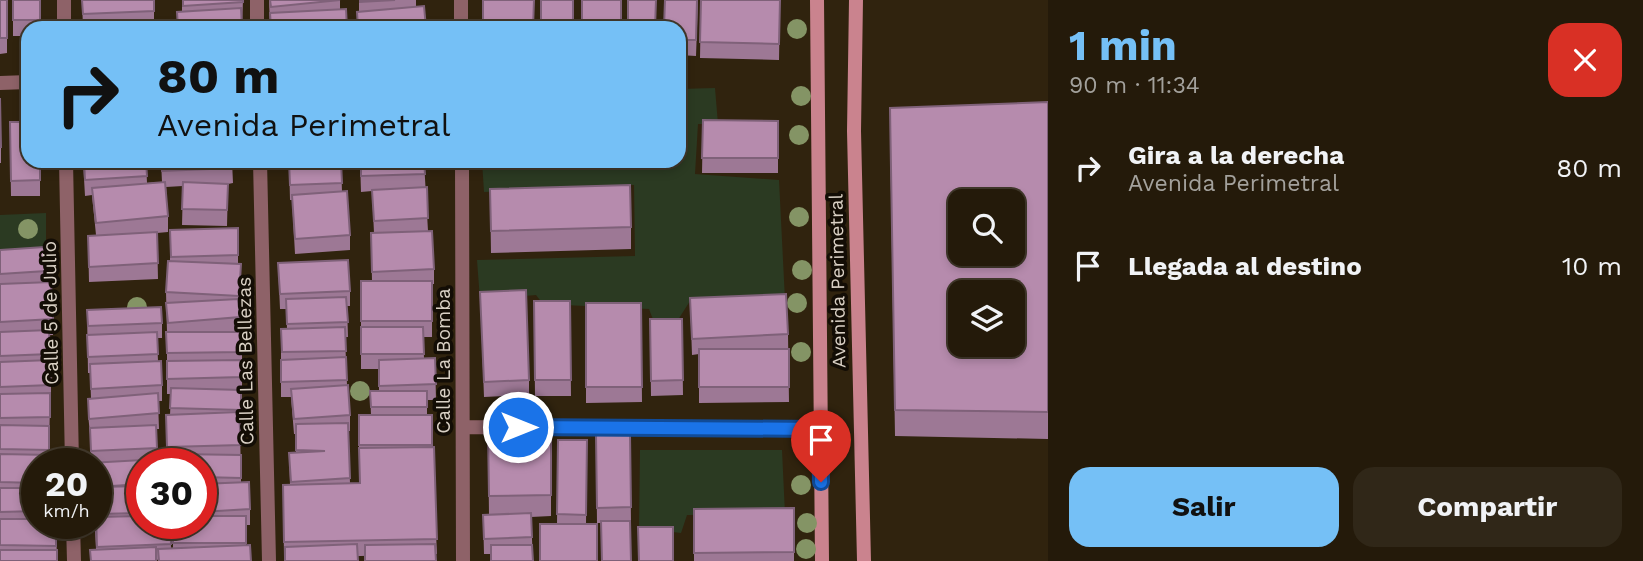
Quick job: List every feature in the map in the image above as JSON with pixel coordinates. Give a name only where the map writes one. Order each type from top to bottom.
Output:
[{"type":"main road","name":"Avenida Perimetral","points":[[817,0],[822,561]]},
{"type":"main road","name":"Avenida Perimetral","points":[[856,0],[854,144],[864,561]]},
{"type":"street","points":[[64,0],[64,21]]},
{"type":"street","points":[[257,0],[257,21]]},
{"type":"street","points":[[461,0],[461,21]]},
{"type":"street","points":[[0,83],[21,82]]},
{"type":"street","name":"Calle 5 de Julio","points":[[66,168],[72,448]]},
{"type":"street","name":"Calle Las Bellezas","points":[[260,168],[269,561]]},
{"type":"street","name":"Calle La Bomba","points":[[462,168],[463,561]]},
{"type":"street","points":[[463,427],[820,429]]},
{"type":"street","points":[[73,539],[74,561]]},
{"type":"green space","points":[[715,88],[718,124],[698,124],[695,174],[779,180],[785,300],[690,301],[676,323],[654,322],[649,309],[543,304],[536,295],[480,300],[477,260],[635,256],[634,185],[484,192],[482,168],[686,168],[686,89]]},
{"type":"green space","points":[[46,213],[46,254],[0,256],[0,215]]},
{"type":"green space","points":[[640,450],[782,450],[785,514],[687,515],[681,533],[639,528]]},
{"type":"building","points":[[0,0],[7,0],[7,38],[0,38]]},
{"type":"building","points":[[13,0],[40,0],[40,20],[13,20]]},
{"type":"building","points":[[82,0],[154,0],[154,11],[83,14]]},
{"type":"building","points":[[183,0],[243,0],[243,2],[183,6]]},
{"type":"building","points":[[270,0],[340,0],[271,7]]},
{"type":"building","points":[[360,0],[395,0],[360,2]]},
{"type":"building","points":[[483,0],[534,0],[533,21],[483,21]]},
{"type":"building","points":[[541,0],[573,0],[573,21],[541,21]]},
{"type":"building","points":[[582,0],[621,0],[621,21],[582,21]]},
{"type":"building","points":[[628,0],[656,0],[655,21],[628,21]]},
{"type":"building","points":[[665,0],[697,0],[696,40],[686,40],[686,21],[664,21]]},
{"type":"building","points":[[701,0],[780,0],[779,44],[700,42]]},
{"type":"building","points":[[424,6],[425,21],[358,21],[357,12]]},
{"type":"building","points":[[241,8],[242,21],[178,21],[177,12]]},
{"type":"building","points":[[346,9],[347,21],[271,21],[270,13]]},
{"type":"building","points":[[1048,102],[1048,412],[895,410],[890,108]]},
{"type":"building","points":[[703,120],[778,121],[778,158],[702,158]]},
{"type":"building","points":[[10,122],[21,122],[21,168],[40,168],[40,180],[11,181]]},
{"type":"building","points":[[84,168],[146,168],[147,176],[85,180]]},
{"type":"building","points":[[162,168],[233,168],[162,171]]},
{"type":"building","points":[[289,168],[341,168],[342,183],[290,185]]},
{"type":"building","points":[[361,168],[425,168],[425,174],[361,176]]},
{"type":"building","points":[[165,182],[168,216],[96,223],[92,188]]},
{"type":"building","points":[[183,182],[228,184],[227,210],[182,209]]},
{"type":"building","points":[[630,185],[631,227],[491,231],[490,189]]},
{"type":"building","points":[[427,187],[428,218],[374,221],[372,190]]},
{"type":"building","points":[[347,191],[350,235],[295,239],[292,195]]},
{"type":"building","points":[[238,228],[238,255],[171,257],[170,230]]},
{"type":"building","points":[[432,231],[434,269],[372,272],[371,233]]},
{"type":"building","points":[[157,232],[158,263],[89,267],[88,236]]},
{"type":"building","points":[[44,247],[46,271],[0,274],[0,250]]},
{"type":"building","points":[[348,260],[350,291],[280,294],[278,263]]},
{"type":"building","points":[[168,261],[241,264],[239,296],[166,292]]},
{"type":"building","points":[[361,281],[432,281],[432,321],[361,321]]},
{"type":"building","points":[[51,282],[53,319],[0,322],[0,284]]},
{"type":"building","points":[[526,290],[529,380],[484,382],[480,292]]},
{"type":"building","points":[[786,294],[788,334],[692,339],[690,298]]},
{"type":"building","points":[[346,297],[348,322],[287,324],[286,299]]},
{"type":"building","points":[[238,299],[240,317],[168,323],[166,303]]},
{"type":"building","points":[[534,301],[570,301],[571,380],[535,380]]},
{"type":"building","points":[[586,303],[641,303],[642,387],[586,387]]},
{"type":"building","points":[[161,307],[162,323],[88,326],[87,310]]},
{"type":"building","points":[[650,319],[682,319],[683,380],[651,381]]},
{"type":"building","points":[[345,327],[346,351],[282,352],[281,329]]},
{"type":"building","points":[[361,327],[423,327],[424,354],[361,354]]},
{"type":"building","points":[[49,330],[50,354],[0,356],[0,332]]},
{"type":"building","points":[[157,332],[158,354],[88,357],[87,335]]},
{"type":"building","points":[[166,332],[242,332],[242,352],[167,353]]},
{"type":"building","points":[[699,349],[789,349],[789,387],[699,387]]},
{"type":"building","points":[[346,357],[347,380],[281,382],[281,360]]},
{"type":"building","points":[[435,358],[436,384],[379,386],[379,360]]},
{"type":"building","points":[[50,360],[51,385],[0,387],[0,362]]},
{"type":"building","points":[[241,360],[242,377],[167,379],[167,361]]},
{"type":"building","points":[[161,361],[162,385],[91,389],[90,364]]},
{"type":"building","points":[[348,385],[350,415],[294,419],[291,389]]},
{"type":"building","points":[[171,388],[241,390],[241,410],[170,408]]},
{"type":"building","points":[[370,391],[427,391],[427,407],[371,407]]},
{"type":"building","points":[[50,393],[50,417],[0,418],[0,394]]},
{"type":"building","points":[[158,393],[159,413],[89,419],[88,399]]},
{"type":"building","points":[[239,412],[241,445],[167,447],[166,415]]},
{"type":"building","points":[[359,415],[432,415],[432,445],[359,445]]},
{"type":"building","points":[[348,423],[350,478],[291,482],[289,453],[325,451],[296,450],[296,424]]},
{"type":"building","points":[[0,425],[49,426],[49,448],[0,449]]},
{"type":"building","points":[[156,425],[157,448],[91,448],[90,428]]},
{"type":"building","points":[[551,431],[551,495],[489,496],[488,432]]},
{"type":"building","points":[[596,435],[630,435],[631,507],[597,508]]},
{"type":"building","points":[[558,440],[587,440],[586,515],[557,514]]},
{"type":"building","points":[[434,447],[437,539],[284,542],[283,485],[360,483],[359,448]]},
{"type":"building","points":[[0,454],[21,454],[21,483],[0,482]]},
{"type":"building","points":[[217,455],[241,455],[241,478],[217,477]]},
{"type":"building","points":[[126,461],[126,485],[112,486],[112,462]]},
{"type":"building","points":[[249,482],[250,509],[217,511],[217,483]]},
{"type":"building","points":[[126,486],[126,513],[112,514],[112,487]]},
{"type":"building","points":[[0,488],[21,488],[21,511],[0,512]]},
{"type":"building","points":[[794,508],[794,552],[694,553],[694,509]]},
{"type":"building","points":[[531,513],[532,537],[484,539],[483,515]]},
{"type":"building","points":[[126,516],[126,539],[171,539],[171,544],[97,547],[97,539],[112,539],[112,517]]},
{"type":"building","points":[[217,516],[246,516],[246,543],[173,543],[173,539],[217,539]]},
{"type":"building","points":[[0,519],[21,519],[21,539],[56,539],[56,546],[0,545]]},
{"type":"building","points":[[601,521],[630,521],[631,561],[602,561]]},
{"type":"building","points":[[540,524],[597,524],[597,561],[540,561]]},
{"type":"building","points":[[638,527],[673,527],[673,561],[639,561]]},
{"type":"building","points":[[357,544],[358,561],[285,561],[285,547]]},
{"type":"building","points":[[435,544],[436,561],[365,561],[365,545]]},
{"type":"building","points":[[250,545],[251,561],[159,561],[158,549]]},
{"type":"building","points":[[491,545],[532,545],[533,561],[491,561]]},
{"type":"building","points":[[156,547],[156,561],[91,561],[90,550]]},
{"type":"building","points":[[0,550],[57,550],[57,561],[0,561]]},
{"type":"route","points":[[518,427],[820,429],[821,482]]}]
